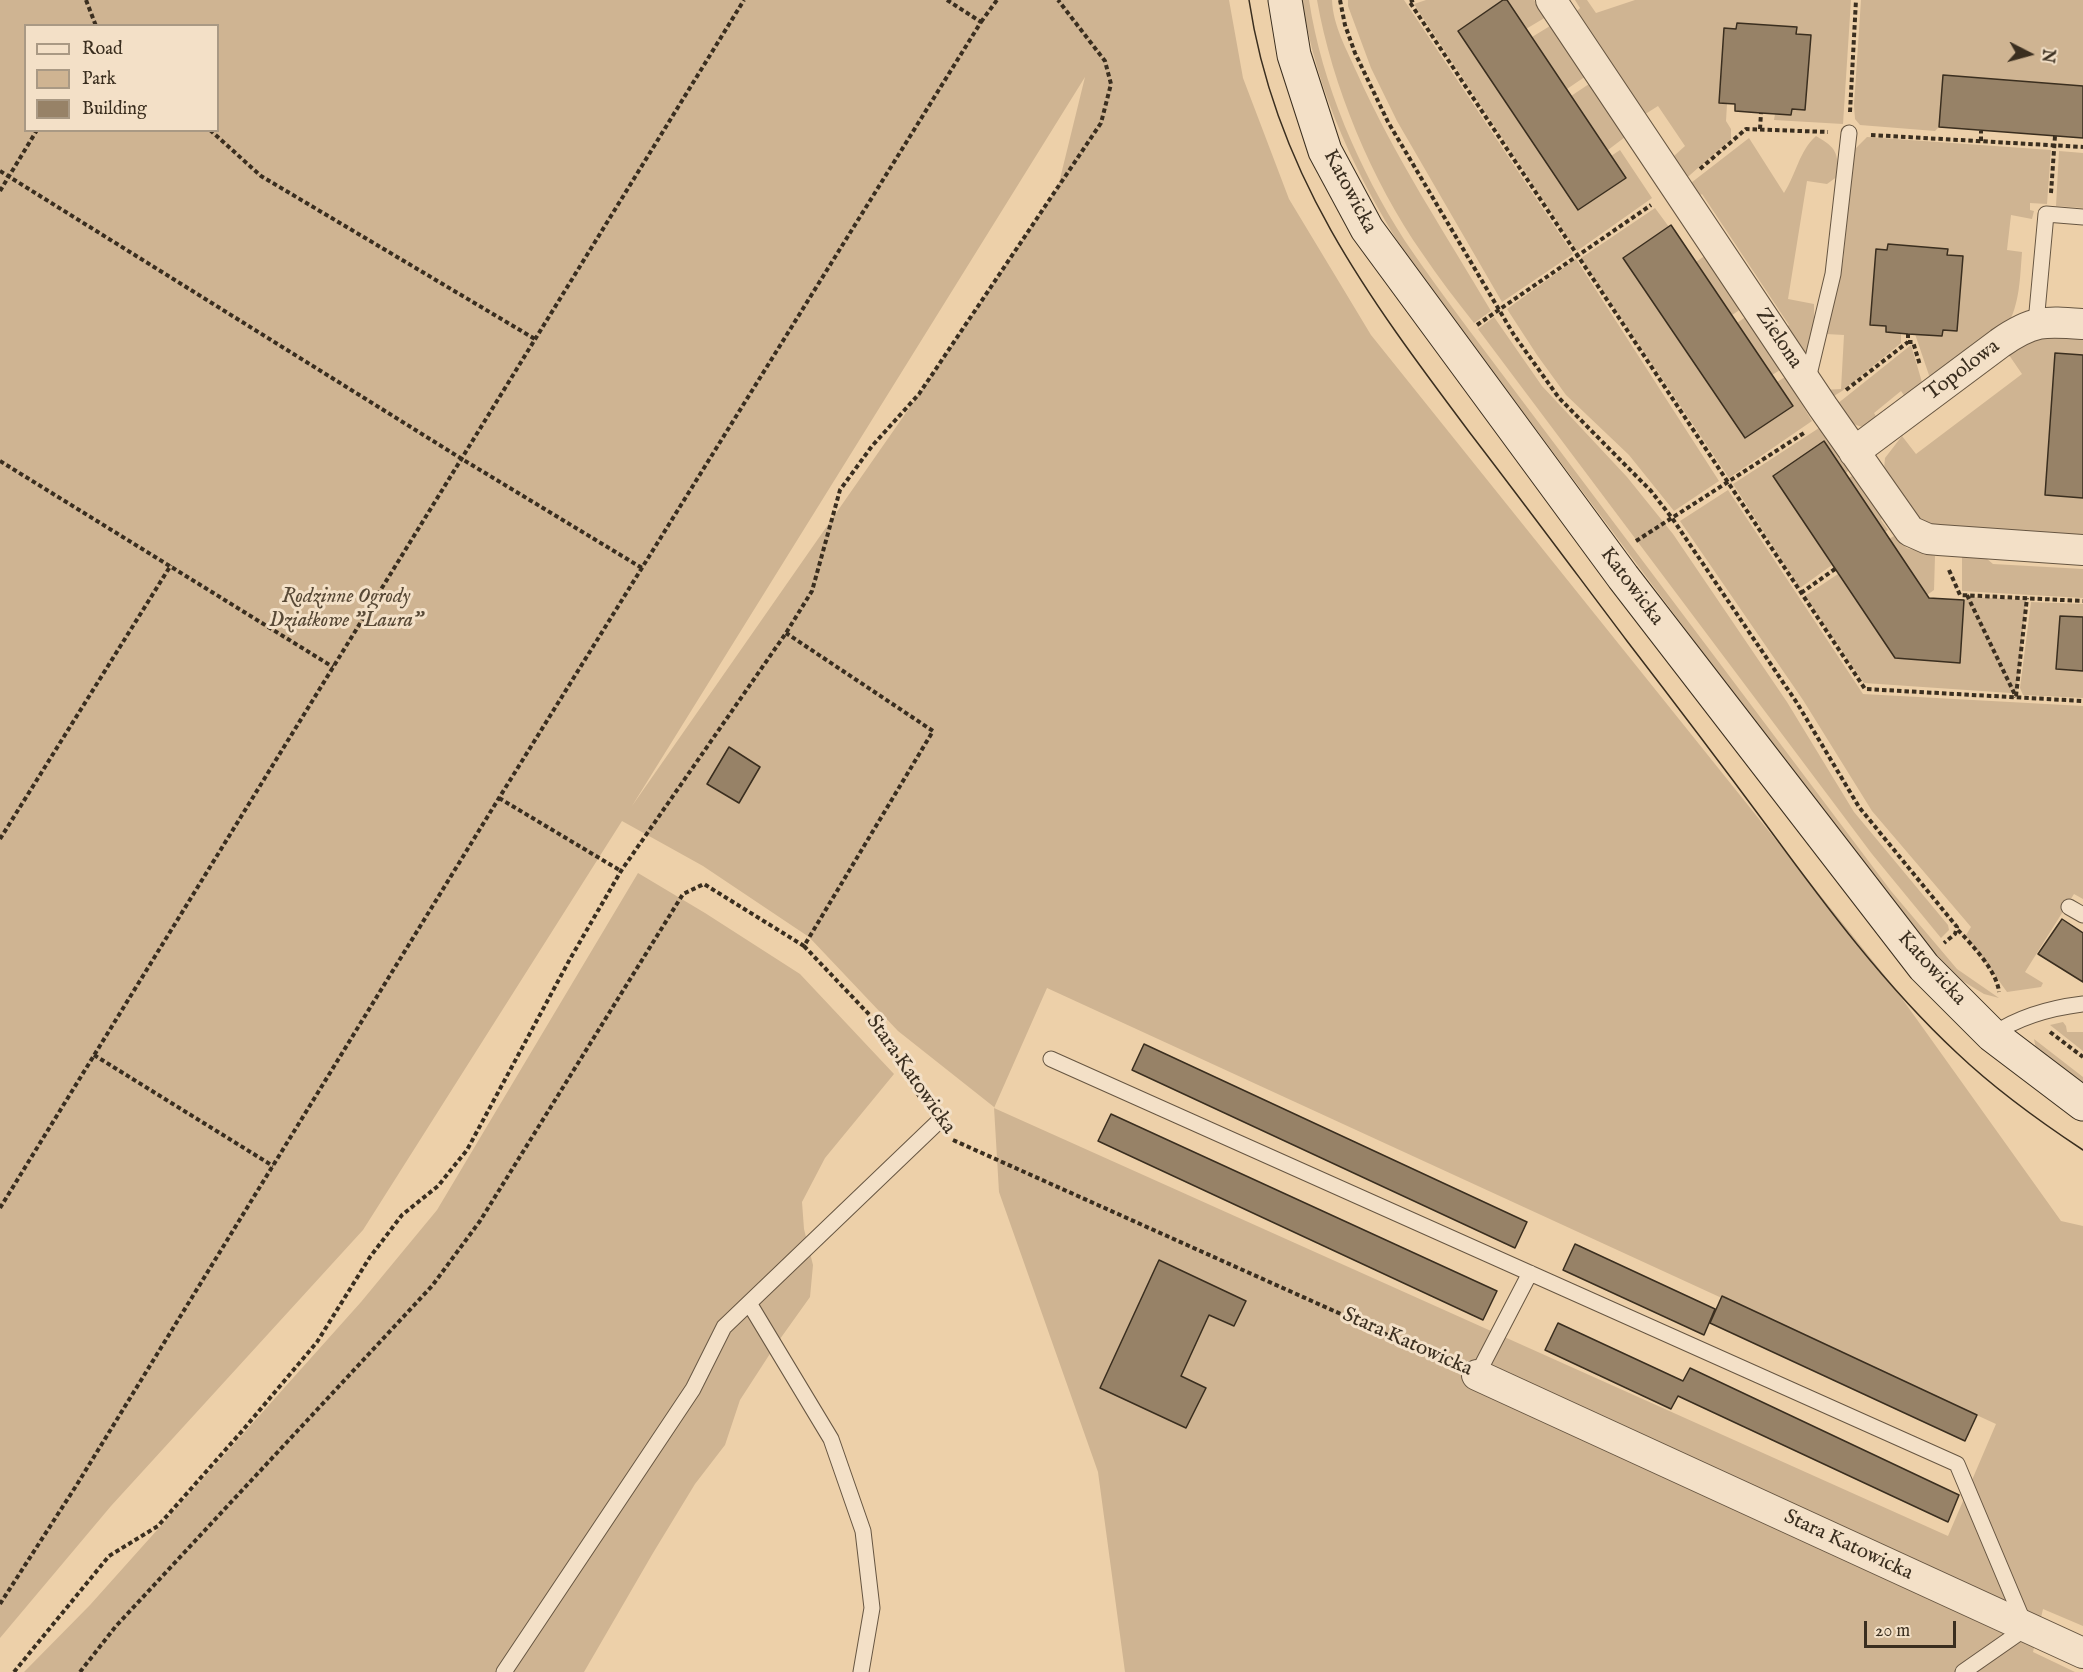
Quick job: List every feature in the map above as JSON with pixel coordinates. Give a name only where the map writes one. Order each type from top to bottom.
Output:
[{"type":"main road","name":"Katowicka","points":[[1285,0],[1294,55],[1325,151],[1367,229],[1623,577],[1924,967],[1992,1035],[2083,1104]]},
{"type":"street","name":"Zielona","points":[[1551,0],[1667,195],[1814,406],[1854,452],[1910,531],[1920,536],[1939,540],[2083,550]]},
{"type":"street","name":"Topolowa","points":[[1854,452],[2024,327],[2036,323],[2052,322],[2083,324]]},
{"type":"street","name":"Stara Katowicka","points":[[1477,1375],[2083,1653]]},
{"type":"lane","points":[[1814,406],[1833,274],[1849,134]]},
{"type":"lane","points":[[2036,323],[2046,214],[2083,217]]},
{"type":"lane","points":[[2069,906],[2083,915]]},
{"type":"lane","points":[[1992,1035],[2010,1023],[2032,1014],[2083,1004]]},
{"type":"lane","points":[[1051,1059],[1956,1464],[2026,1628],[1963,1672]]},
{"type":"lane","points":[[504,1672],[693,1389],[724,1327],[938,1122]]},
{"type":"lane","points":[[1477,1375],[1530,1273]]},
{"type":"lane","points":[[749,1303],[831,1439],[863,1531],[872,1608],[861,1672]]},
{"type":"path","points":[[86,0],[95,24]]},
{"type":"path","points":[[0,1208],[744,0]]},
{"type":"path","points":[[947,0],[981,21]]},
{"type":"path","points":[[0,1604],[76,1486],[499,798],[996,0]]},
{"type":"path","points":[[14,1672],[109,1556],[158,1526],[243,1430],[317,1342],[370,1257],[402,1215],[438,1186],[467,1150],[570,959],[621,871],[786,633],[812,591],[840,490],[872,446],[919,394],[1101,123],[1111,84],[1105,61],[1058,0]]},
{"type":"path","points":[[1340,0],[1345,25],[1355,53],[1388,122],[1498,311],[1559,398],[1651,491],[1672,518],[1797,703],[1859,807],[1983,960],[1998,982],[1999,992]]},
{"type":"path","points":[[1414,0],[1409,2],[1865,689],[2083,701]]},
{"type":"path","points":[[1849,134],[1856,0]]},
{"type":"path","points":[[1760,129],[1761,113]]},
{"type":"path","points":[[1473,328],[1667,195],[1746,129],[2083,147]]},
{"type":"path","points":[[1981,130],[1981,141]]},
{"type":"path","points":[[0,191],[36,132]]},
{"type":"path","points":[[212,132],[261,176],[535,339]]},
{"type":"path","points":[[2051,190],[2055,136]]},
{"type":"path","points":[[0,171],[462,459],[642,568]]},
{"type":"path","points":[[1908,334],[1908,342]]},
{"type":"path","points":[[1633,543],[1727,482],[1814,406],[1908,342],[1913,342],[1922,369]]},
{"type":"path","points":[[0,461],[333,667]]},
{"type":"path","points":[[0,839],[171,565]]},
{"type":"path","points":[[1802,593],[1835,569]]},
{"type":"path","points":[[1966,595],[2016,697]]},
{"type":"path","points":[[2016,697],[2028,598]]},
{"type":"path","points":[[786,633],[933,731],[804,946]]},
{"type":"path","points":[[499,798],[621,871]]},
{"type":"path","name":"Stara Katowicka","points":[[80,1672],[116,1626],[432,1286],[480,1221],[683,894],[704,884],[804,946],[881,1027],[910,1083],[949,1138],[1477,1375]]},
{"type":"path","points":[[1942,945],[1958,930]]},
{"type":"path","points":[[2032,1014],[2061,1041],[2083,1057]]},
{"type":"path","points":[[94,1055],[273,1166]]},
{"type":"green space","name":"Rodzinne Ogrody Działkowe \"Laura\"","points":[[0,0],[1229,0],[1243,78],[1289,199],[1371,335],[1893,986],[2061,1221],[2083,1226],[2083,1626],[2043,1609],[2033,1652],[2075,1672],[1125,1672],[1098,1472],[999,1192],[994,1108],[994,1107],[898,1031],[809,937],[703,866],[622,821],[363,1230],[111,1506],[0,1638]],"holes":[[[1085,77],[1058,187],[919,394],[632,806]],[[1047,988],[1996,1424],[1948,1536],[994,1108]]]},
{"type":"green space","points":[[1302,0],[1309,0],[1315,32],[1333,95],[1358,156],[1388,213],[1420,263],[1891,891],[1957,969],[1999,998],[1984,994],[1961,980],[1928,946],[1769,741],[1408,258],[1372,198],[1342,134],[1317,68]]},
{"type":"green space","points":[[1317,0],[1332,0],[1341,38],[1371,104],[1421,194],[1491,311],[1474,323],[1434,271],[1404,225],[1371,164],[1356,132],[1333,66]]},
{"type":"green space","points":[[1348,0],[1404,0],[1573,254],[1502,302],[1397,121],[1371,68],[1348,6]]},
{"type":"green space","points":[[1426,0],[1503,0],[1458,31],[1577,210],[1626,178],[1611,156],[1620,150],[1652,198],[1577,251],[1414,4]]},
{"type":"green space","points":[[1507,0],[1534,0],[1546,17],[1526,29]]},
{"type":"green space","points":[[1575,0],[1587,0],[1596,13],[1635,0],[1851,0],[1843,124],[1774,120],[1775,114],[1791,115],[1792,109],[1805,109],[1811,35],[1725,28],[1719,103],[1727,104],[1726,121],[1731,129],[1731,139],[1682,182],[1668,148],[1674,156],[1685,146],[1658,106],[1639,118],[1574,14],[1580,8]]},
{"type":"green space","points":[[1861,0],[2083,0],[2083,86],[1944,75],[1939,127],[1935,131],[1860,125],[1855,119],[1854,105]]},
{"type":"green space","points":[[1550,26],[1586,76],[1567,89],[1532,37]]},
{"type":"green space","points":[[1589,84],[1625,137],[1608,150],[1571,96]]},
{"type":"green space","points":[[1816,136],[1835,152],[1838,176],[1827,184],[1807,181],[1788,299],[1814,304],[1814,334],[1807,357],[1784,329],[1789,325],[1702,194],[1693,200],[1687,186],[1749,138],[1784,193],[1802,156]]},
{"type":"green space","points":[[1867,137],[2051,150],[2047,204],[2030,203],[2030,210],[2034,211],[2032,219],[2011,215],[2007,250],[2022,252],[2017,300],[2007,326],[1932,384],[1915,334],[1942,336],[1962,256],[1947,255],[1947,249],[1888,244],[1887,250],[1876,250],[1870,324],[1886,326],[1886,332],[1901,333],[1901,343],[1842,391],[1826,401],[1822,390],[1841,389],[1844,335],[1826,334],[1843,261],[1855,149]]},
{"type":"green space","points":[[2059,151],[2083,153],[2083,208],[2056,206]]},
{"type":"green space","points":[[1655,208],[1669,227],[1623,258],[1744,438],[1777,382],[1785,377],[1812,421],[1729,478],[1581,258]]},
{"type":"green space","points":[[1706,255],[1741,309],[1732,315],[1696,262]]},
{"type":"green space","points":[[1576,259],[1719,481],[1674,511],[1629,455],[1566,395],[1507,309]]},
{"type":"green space","points":[[1747,316],[1780,370],[1772,375],[1737,323]]},
{"type":"green space","points":[[1494,317],[1542,386],[1627,477],[1673,534],[1787,702],[1854,812],[1948,925],[1949,930],[1941,938],[1872,854],[1478,329]]},
{"type":"green space","points":[[2049,335],[2083,336],[2083,355],[2055,353],[2045,495],[2083,498],[2083,543],[1945,536],[1911,520],[1884,469],[1885,458],[1902,436],[1916,454],[2022,374],[2009,355],[2036,339]]},
{"type":"green space","points":[[1911,345],[1924,389],[1908,401],[1901,391],[1874,413],[1883,428],[1867,428],[1855,424],[1832,408]]},
{"type":"green space","points":[[1819,428],[1849,470],[1846,473],[1824,442],[1773,476],[1832,565],[1800,588],[1733,484]]},
{"type":"green space","points":[[1852,476],[1882,517],[1881,520],[1888,530],[1885,532],[1849,478]]},
{"type":"green space","points":[[1728,490],[1863,694],[2083,706],[2083,899],[2074,894],[2025,972],[2043,983],[2041,987],[2007,992],[1966,935],[1971,927],[1872,811],[1803,700],[1680,521]]},
{"type":"green space","points":[[1894,536],[1907,548],[1935,556],[1934,590],[1927,595],[1889,539]]},
{"type":"green space","points":[[1962,551],[1979,552],[1993,564],[2083,569],[2083,598],[1962,591]]},
{"type":"green space","points":[[1838,574],[1895,658],[1960,663],[1964,600],[1970,597],[2026,600],[2017,690],[2011,693],[1864,683],[1805,596]]},
{"type":"green space","points":[[2031,602],[2083,604],[2083,617],[2060,616],[2056,669],[2083,671],[2083,698],[2023,695],[2020,688]]},
{"type":"green space","points":[[638,873],[800,974],[894,1074],[825,1158],[802,1202],[804,1229],[813,1265],[810,1297],[740,1400],[725,1445],[695,1484],[584,1672],[24,1672],[90,1605],[361,1302],[437,1210]]},
{"type":"green space","points":[[2063,1022],[2067,1032],[2083,1032],[2083,1051],[2050,1025]]},
{"type":"green space","points":[[2034,1039],[2083,1077],[2083,1085],[2036,1049]]},
{"type":"building","points":[[1503,0],[1507,0],[1626,178],[1578,210],[1458,31]]},
{"type":"building","points":[[1737,23],[1797,27],[1796,34],[1811,35],[1805,110],[1792,109],[1791,115],[1735,111],[1735,104],[1719,103],[1724,28],[1736,29]]},
{"type":"building","points":[[1943,75],[2083,86],[2083,138],[1939,127]]},
{"type":"building","points":[[1671,225],[1793,406],[1745,438],[1623,258]]},
{"type":"building","points":[[1888,244],[1948,249],[1947,255],[1963,256],[1957,331],[1943,330],[1942,336],[1908,334],[1886,332],[1886,326],[1870,325],[1876,249],[1887,250]]},
{"type":"building","points":[[2055,353],[2083,355],[2083,498],[2045,495]]},
{"type":"building","points":[[1824,441],[1929,598],[1964,600],[1960,663],[1895,658],[1773,476]]},
{"type":"building","points":[[2060,616],[2083,617],[2083,671],[2056,669]]},
{"type":"building","points":[[729,747],[760,767],[739,803],[707,784]]},
{"type":"building","points":[[2062,919],[2083,933],[2083,982],[2038,954]]},
{"type":"building","points":[[1144,1044],[1527,1222],[1515,1248],[1132,1070]]},
{"type":"building","points":[[1111,1114],[1497,1291],[1483,1320],[1098,1141]]},
{"type":"building","points":[[1575,1244],[1715,1309],[1704,1335],[1563,1270]]},
{"type":"building","points":[[1159,1260],[1246,1301],[1234,1326],[1209,1315],[1181,1376],[1206,1388],[1186,1428],[1100,1388]]},
{"type":"building","points":[[1722,1296],[1977,1415],[1965,1441],[1710,1323]]},
{"type":"building","points":[[1558,1323],[1683,1381],[1690,1368],[1959,1495],[1948,1522],[1678,1396],[1671,1409],[1545,1350]]},
{"type":"tram line","points":[[1249,0],[1262,63],[1280,122],[1303,177],[1362,282],[1432,382],[1811,885],[1881,973],[1972,1067],[2050,1128],[2083,1150]]}]
